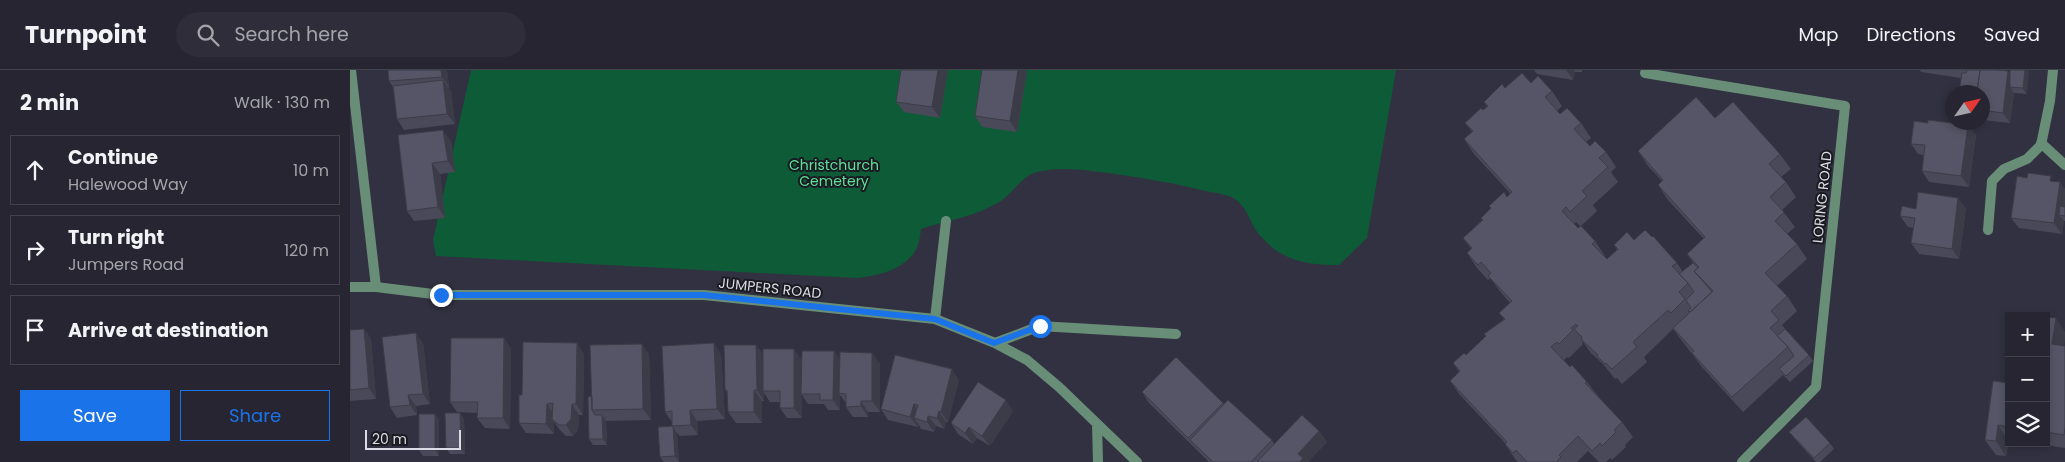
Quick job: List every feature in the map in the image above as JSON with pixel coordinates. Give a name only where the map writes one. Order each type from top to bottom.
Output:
[{"type":"street","points":[[351,70],[376,287]]},
{"type":"street","points":[[1988,230],[1992,182],[2004,169],[2027,159],[2041,143],[2050,101],[2053,70]]},
{"type":"street","name":"LORING ROAD","points":[[1645,73],[1845,106],[1816,387],[1742,462]]},
{"type":"street","points":[[2041,143],[2065,165]]},
{"type":"street","points":[[935,319],[946,221]]},
{"type":"street","name":"JUMPERS ROAD","points":[[350,288],[376,287],[441,295],[704,295],[935,319],[994,343],[1027,360],[1059,387],[1137,462]]},
{"type":"street","points":[[994,343],[1040,326],[1176,334]]},
{"type":"street","points":[[1097,424],[1098,462]]},
{"type":"green space","name":"Christchurch Cemetery","points":[[471,70],[1396,70],[1367,238],[1339,265],[1315,264],[1294,260],[1276,250],[1258,233],[1240,203],[1229,196],[1146,179],[1064,169],[1046,170],[1031,174],[1004,198],[990,207],[971,215],[921,229],[918,245],[908,260],[892,270],[856,278],[436,256],[433,240]]},
{"type":"building","points":[[388,70],[441,70],[442,77],[389,81]]},
{"type":"building","points":[[901,70],[938,70],[932,107],[896,102]]},
{"type":"building","points":[[982,70],[1018,70],[1010,121],[975,116]]},
{"type":"building","points":[[1967,70],[1980,70],[1978,85],[1960,85],[1962,73],[1966,73]]},
{"type":"building","points":[[1980,70],[2008,71],[2003,113],[1990,111],[1990,85],[1978,85]]},
{"type":"building","points":[[2010,70],[2025,70],[2023,88],[2010,87]]},
{"type":"building","points":[[1522,73],[1531,83],[1538,76],[1552,91],[1545,97],[1560,114],[1567,108],[1581,123],[1574,129],[1590,146],[1595,141],[1606,152],[1599,158],[1608,167],[1582,191],[1587,196],[1570,212],[1566,207],[1562,211],[1578,228],[1581,226],[1595,241],[1592,244],[1607,259],[1618,249],[1614,245],[1627,232],[1634,240],[1645,230],[1653,236],[1677,263],[1672,266],[1688,283],[1679,292],[1685,299],[1671,313],[1668,310],[1633,342],[1637,347],[1612,369],[1581,339],[1582,337],[1574,329],[1578,326],[1576,324],[1571,328],[1573,330],[1559,344],[1557,342],[1551,347],[1570,367],[1572,365],[1587,382],[1585,383],[1622,422],[1614,430],[1616,432],[1602,446],[1600,443],[1592,451],[1578,436],[1559,455],[1561,457],[1556,462],[1527,462],[1516,450],[1513,453],[1505,444],[1507,442],[1450,381],[1460,371],[1453,363],[1464,353],[1466,355],[1486,336],[1484,334],[1505,319],[1499,313],[1512,301],[1488,276],[1491,273],[1481,262],[1478,265],[1467,253],[1472,248],[1463,238],[1483,220],[1481,218],[1491,208],[1489,206],[1504,192],[1507,197],[1512,192],[1464,139],[1473,131],[1465,123],[1481,108],[1483,110],[1488,106],[1484,102],[1502,84],[1505,88]]},
{"type":"building","points":[[443,80],[447,114],[397,119],[393,86]]},
{"type":"building","points":[[1696,97],[1715,118],[1733,102],[1780,154],[1769,164],[1786,182],[1770,197],[1784,212],[1775,221],[1797,244],[1765,273],[1787,296],[1771,311],[1779,320],[1770,328],[1788,347],[1732,397],[1692,353],[1694,351],[1673,328],[1713,291],[1694,271],[1699,267],[1687,254],[1705,237],[1658,185],[1663,180],[1638,151]]},
{"type":"building","points":[[1928,120],[1945,122],[1945,130],[1967,130],[1961,176],[1922,171],[1925,145],[1911,144],[1914,121],[1928,123]]},
{"type":"building","points":[[443,130],[448,161],[432,163],[438,207],[407,211],[398,135]]},
{"type":"building","points":[[2028,173],[2051,176],[2050,181],[2060,182],[2054,223],[2011,218],[2017,176],[2027,178]]},
{"type":"building","points":[[1918,192],[1958,198],[1952,249],[1911,243],[1915,218],[1900,216],[1902,206],[1916,209]]},
{"type":"building","points":[[2060,206],[2065,207],[2065,216],[2059,215]]},
{"type":"building","points":[[1693,263],[1698,268],[1694,271],[1712,292],[1690,312],[1688,311],[1691,308],[1686,300],[1694,292],[1679,274]]},
{"type":"building","points":[[2050,317],[2056,318],[2052,344],[2065,346],[2064,435],[2050,433]]},
{"type":"building","points":[[364,329],[369,388],[350,390],[350,330]]},
{"type":"building","points":[[1785,329],[1809,355],[1786,376],[1779,369],[1794,356],[1777,336]]},
{"type":"building","points":[[416,333],[423,394],[408,395],[410,405],[390,407],[382,337]]},
{"type":"building","points":[[451,338],[504,338],[503,418],[477,418],[478,402],[450,402]]},
{"type":"building","points":[[523,342],[577,343],[576,404],[572,404],[571,419],[566,425],[559,425],[552,419],[553,403],[547,404],[546,424],[519,423],[519,395],[522,395]]},
{"type":"building","points":[[714,343],[717,409],[690,410],[691,425],[672,426],[672,411],[665,412],[662,346]]},
{"type":"building","points":[[642,344],[643,409],[592,410],[590,345]]},
{"type":"building","points":[[724,345],[756,345],[757,390],[754,390],[754,412],[728,412],[727,390],[725,390]]},
{"type":"building","points":[[763,349],[794,349],[794,408],[780,408],[780,391],[763,391]]},
{"type":"building","points":[[802,351],[834,351],[833,400],[820,400],[820,394],[801,394]]},
{"type":"building","points":[[840,352],[872,353],[872,401],[861,401],[861,406],[846,407],[846,394],[839,393]]},
{"type":"building","points":[[895,355],[952,369],[941,412],[939,411],[937,418],[928,416],[927,422],[914,418],[918,405],[914,404],[910,417],[881,409]]},
{"type":"building","points":[[1176,357],[1223,403],[1188,438],[1142,392]]},
{"type":"building","points":[[1993,381],[2005,382],[2005,426],[1998,425],[1996,441],[1985,440]]},
{"type":"building","points":[[978,382],[1006,400],[982,436],[969,427],[965,433],[951,423]]},
{"type":"building","points":[[592,396],[592,410],[595,415],[602,415],[603,439],[589,439],[588,397]]},
{"type":"building","points":[[1228,400],[1272,440],[1251,462],[1213,462],[1190,440]]},
{"type":"building","points":[[445,413],[460,413],[461,448],[446,448]]},
{"type":"building","points":[[419,414],[435,414],[435,450],[419,450]]},
{"type":"building","points":[[1302,415],[1319,431],[1298,454],[1303,458],[1300,462],[1257,462]]},
{"type":"building","points":[[1806,417],[1830,443],[1814,458],[1789,432]]},
{"type":"building","points":[[673,426],[675,456],[660,457],[658,427]]},
{"type":"route","points":[[441,295],[704,295],[935,319],[994,343],[1040,326]]}]
